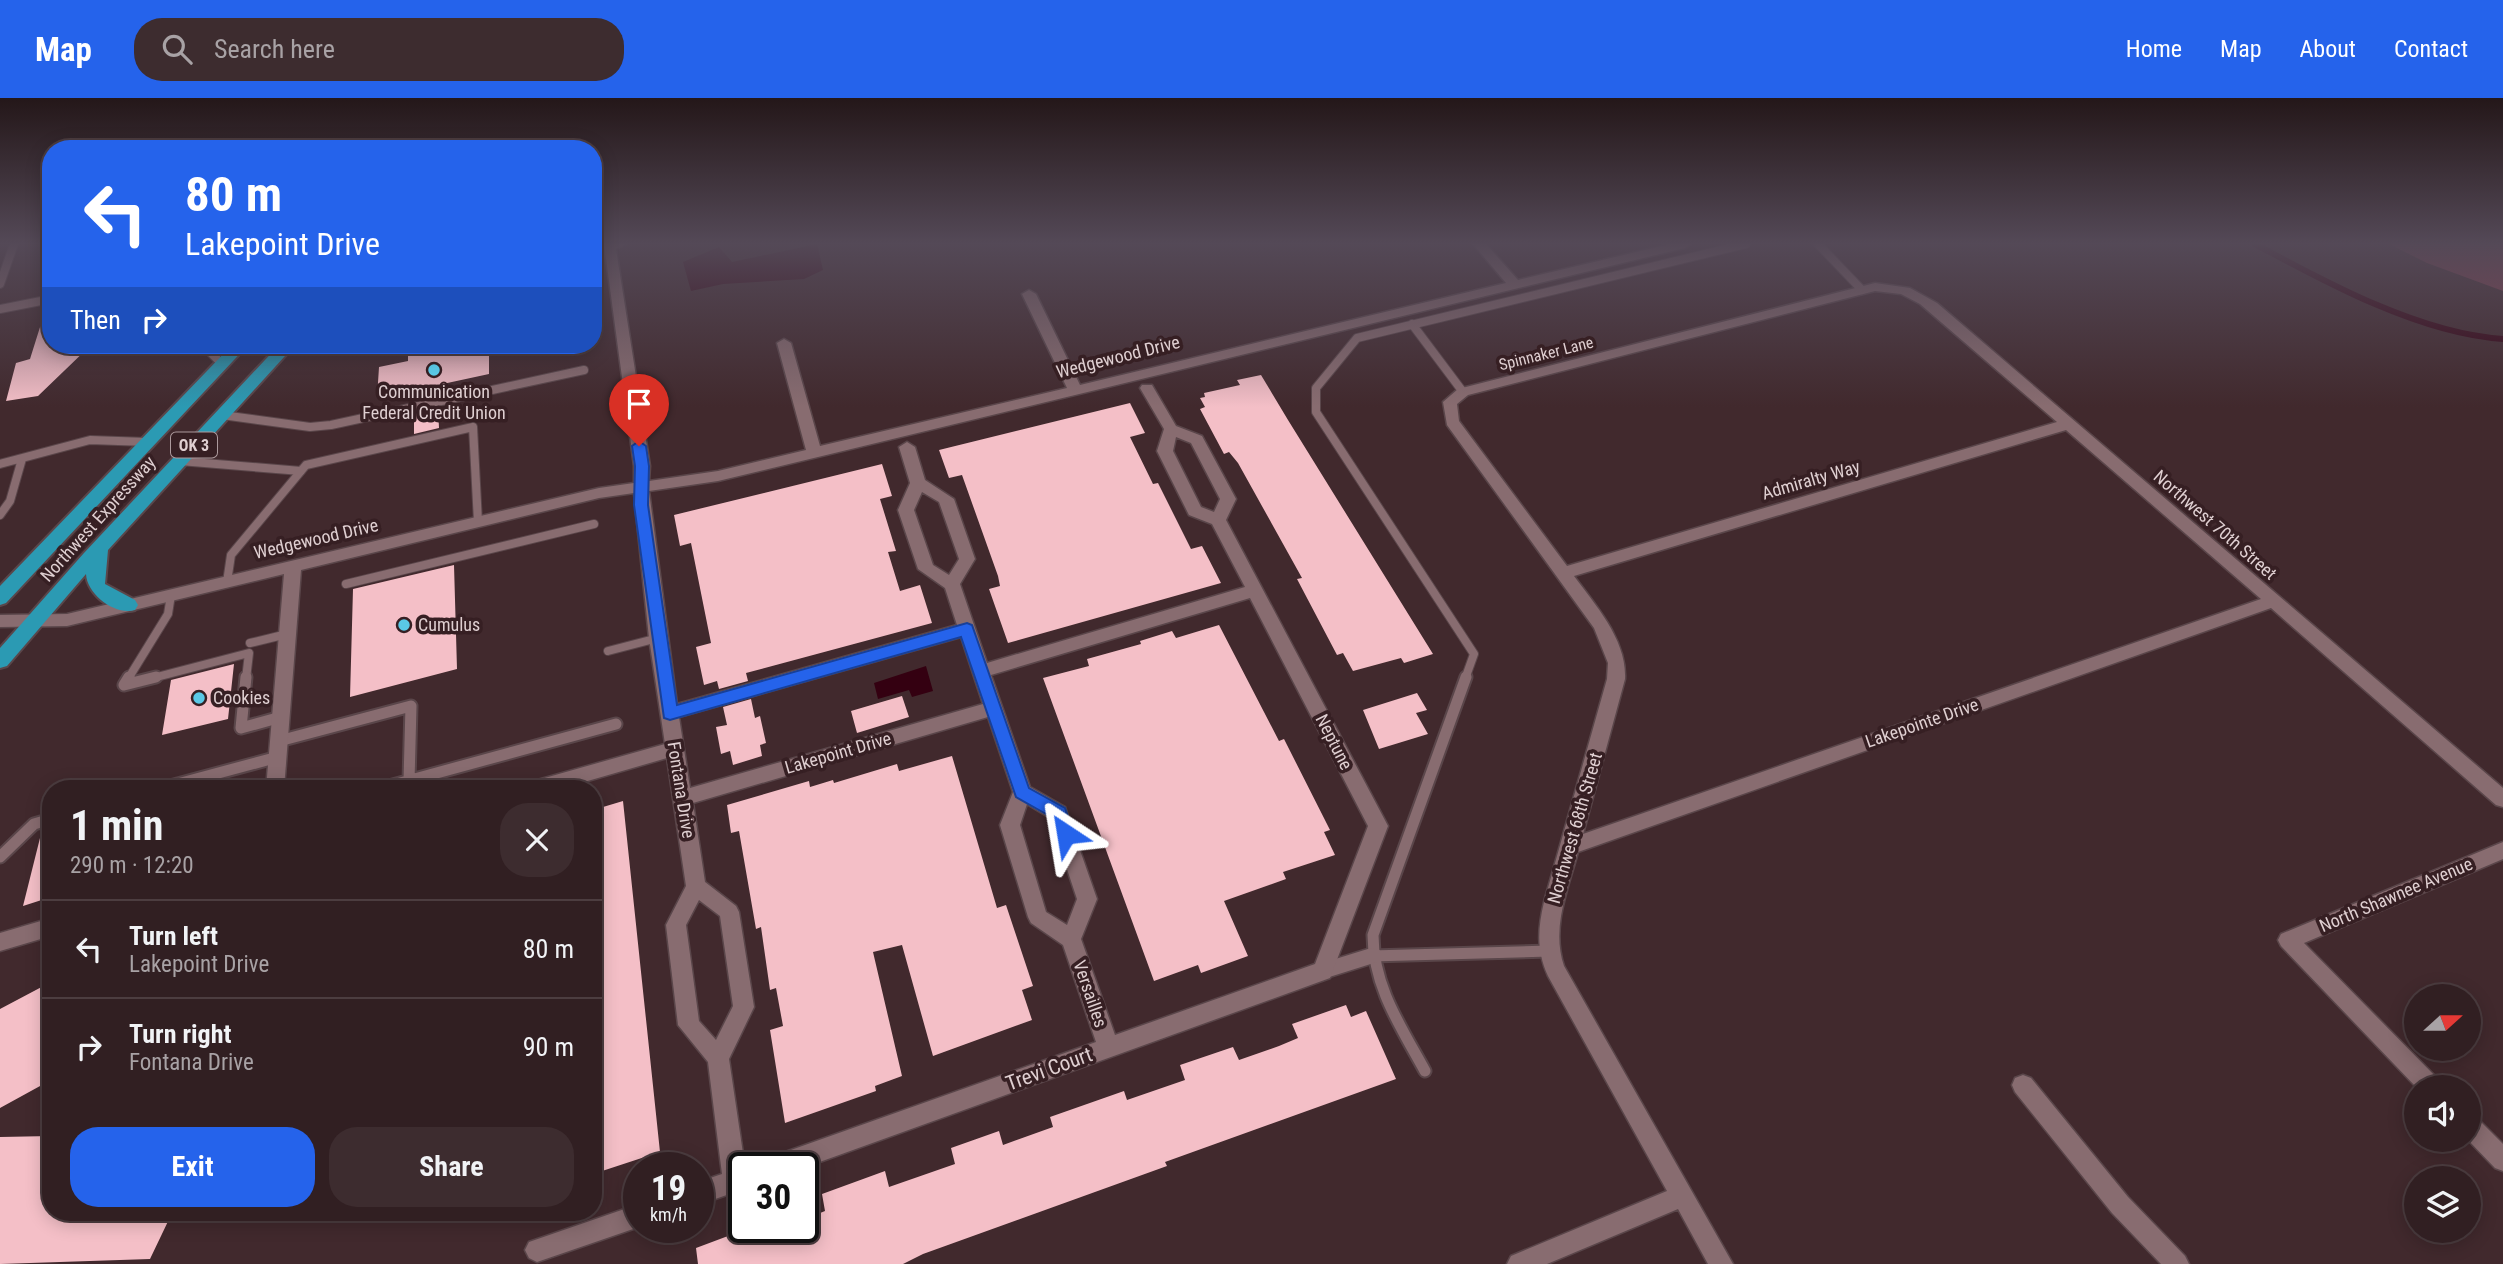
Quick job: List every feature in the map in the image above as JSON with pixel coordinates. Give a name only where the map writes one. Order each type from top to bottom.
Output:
[{"type":"highway","name":"Northwest Expressway","points":[[0,598],[231,354]]},
{"type":"highway","name":"Northwest Expressway","points":[[0,662],[101,546],[278,354]]},
{"type":"highway","points":[[101,546],[93,575],[95,585],[100,592],[130,604]]},
{"type":"street","points":[[617,298],[642,466],[641,486]]},
{"type":"street","points":[[1031,298],[1075,390]]},
{"type":"street","name":"Wedgewood Drive","points":[[0,621],[67,620],[478,522],[641,486],[718,476],[1451,298]]},
{"type":"street","name":"Spinnaker Lane","points":[[1456,397],[1831,298]]},
{"type":"street","name":"Northwest 70th Street","points":[[1922,298],[2503,799]]},
{"type":"street","points":[[784,344],[814,453]]},
{"type":"street","points":[[1147,388],[1171,429],[1196,440],[1228,499],[1219,520],[1195,511],[1165,451],[1171,429]]},
{"type":"street","name":"Northwest 68th Street","points":[[1456,397],[1452,422],[1601,625],[1617,663],[1616,679],[1551,914],[1549,951],[1577,1010],[1721,1264]]},
{"type":"street","name":"Admiralty Way","points":[[1564,573],[2068,424]]},
{"type":"street","points":[[907,447],[918,483],[906,510],[926,569],[952,584],[1022,792]]},
{"type":"street","points":[[918,483],[946,499],[963,547],[967,559],[952,584]]},
{"type":"street","name":"Fontana Drive","points":[[641,486],[641,505],[658,638],[696,886]]},
{"type":"street","name":"Neptune","points":[[1219,520],[1378,826],[1323,971]]},
{"type":"street","points":[[276,780],[293,565]]},
{"type":"street","points":[[981,671],[1256,590]]},
{"type":"street","name":"Lakepointe Drive","points":[[1571,846],[2274,601]]},
{"type":"street","points":[[670,713],[967,629]]},
{"type":"street","name":"Lakepoint Drive","points":[[683,798],[992,708]]},
{"type":"street","points":[[566,780],[674,749]]},
{"type":"street","name":"Versailles","points":[[1071,939],[1087,899],[1059,813],[1022,792],[1010,825],[1038,917],[1071,939],[1109,1048]]},
{"type":"street","name":"North Shawnee Avenue","points":[[2419,1075],[2288,940],[2503,850]]},
{"type":"street","points":[[718,1058],[744,1007],[729,912],[696,886],[676,925],[689,1025],[718,1058],[734,1152]]},
{"type":"street","points":[[0,942],[42,930]]},
{"type":"street","points":[[1323,971],[1371,956]]},
{"type":"street","name":"Trevi Court","points":[[816,1152],[1323,971]]},
{"type":"street","points":[[2023,1085],[2120,1205],[2177,1264]]},
{"type":"street","points":[[2481,1138],[2503,1160]]},
{"type":"street","points":[[1519,1264],[1682,1196]]},
{"type":"street","points":[[537,1250],[623,1220]]},
{"type":"lane","points":[[1424,1070],[1378,979],[1371,956],[1373,935],[1474,653],[1316,412],[1315,388],[1349,344],[1357,338],[1519,298]]},
{"type":"lane","points":[[0,309],[42,301]]},
{"type":"lane","points":[[1412,324],[1456,397]]},
{"type":"lane","points":[[212,354],[222,364]]},
{"type":"lane","points":[[222,415],[310,427],[331,425],[584,370]]},
{"type":"lane","points":[[227,582],[231,555],[306,465],[473,427],[478,522]]},
{"type":"lane","points":[[0,464],[90,440],[146,442]]},
{"type":"lane","points":[[0,515],[10,501],[22,459]]},
{"type":"lane","points":[[180,460],[301,471]]},
{"type":"lane","points":[[346,584],[594,524]]},
{"type":"lane","points":[[171,595],[167,614],[124,685],[249,653],[241,728],[281,717]]},
{"type":"lane","points":[[250,643],[287,634]]},
{"type":"lane","points":[[608,651],[658,638]]},
{"type":"lane","points":[[186,780],[411,706],[410,780]]},
{"type":"lane","points":[[414,780],[616,724]]},
{"type":"lane","points":[[0,857],[34,824],[42,822]]},
{"type":"lane","points":[[1371,956],[1549,951]]},
{"type":"shaded area","points":[[926,666],[933,691],[912,697],[909,690],[878,699],[874,683]]},
{"type":"building","points":[[42,321],[42,354],[82,354],[38,396],[6,401],[16,363],[30,359]]},
{"type":"building","name":"Communication Federal Credit Union","points":[[408,354],[489,354],[489,374],[438,385],[438,395],[414,400],[414,390],[377,398],[379,367],[408,361]]},
{"type":"building","points":[[1261,375],[1433,654],[1404,663],[1401,658],[1353,671],[1343,653],[1337,655],[1297,579],[1302,578],[1238,463],[1229,452],[1224,454],[1200,409],[1205,407],[1200,398],[1205,397],[1204,393],[1240,385],[1237,380]]},
{"type":"building","points":[[1130,403],[1145,433],[1130,437],[1153,484],[1158,483],[1191,549],[1202,546],[1221,583],[1008,643],[989,589],[1000,586],[998,576],[962,475],[949,478],[939,450]]},
{"type":"building","points":[[438,408],[439,428],[414,434],[414,414]]},
{"type":"building","points":[[882,464],[892,496],[880,499],[896,551],[888,552],[900,591],[920,585],[932,623],[746,673],[748,681],[719,689],[717,681],[704,685],[696,647],[711,643],[691,543],[680,546],[674,515]]},
{"type":"building","name":"Cumulus","points":[[454,565],[457,669],[350,697],[353,589]]},
{"type":"building","points":[[1219,625],[1279,741],[1284,739],[1330,830],[1324,832],[1335,855],[1283,872],[1286,879],[1224,901],[1248,956],[1201,973],[1198,965],[1154,981],[1043,678],[1089,666],[1087,659],[1141,644],[1140,641],[1172,631],[1176,638]]},
{"type":"building","name":"Cookies","points":[[234,664],[228,719],[162,735],[171,680]]},
{"type":"building","points":[[1417,693],[1427,710],[1416,713],[1428,734],[1379,749],[1363,710]]},
{"type":"building","points":[[902,696],[909,717],[857,733],[851,711]]},
{"type":"building","points":[[751,699],[755,718],[760,716],[766,743],[760,745],[762,756],[733,765],[730,751],[721,754],[716,727],[727,725],[723,707]]},
{"type":"building","points":[[952,756],[997,908],[1006,905],[1033,986],[1022,990],[1032,1020],[933,1056],[902,945],[873,952],[902,1076],[875,1086],[876,1091],[785,1123],[770,1030],[783,1026],[776,988],[770,990],[761,927],[756,929],[739,831],[731,833],[727,805],[809,781],[810,787],[833,780],[834,783],[897,764],[899,771]]},
{"type":"building","points":[[623,801],[660,1152],[623,1152],[623,1164],[602,1171],[602,807]]},
{"type":"building","points":[[42,830],[42,900],[23,906]]},
{"type":"building","points":[[42,987],[42,1085],[0,1108],[0,1009]]},
{"type":"building","points":[[1346,1005],[1351,1017],[1366,1011],[1396,1079],[1165,1162],[1167,1166],[923,1254],[903,1264],[698,1264],[696,1248],[728,1236],[728,1243],[819,1243],[819,1213],[825,1211],[822,1194],[885,1171],[889,1187],[955,1164],[951,1148],[999,1131],[1003,1145],[1053,1127],[1050,1117],[1124,1091],[1127,1100],[1185,1080],[1180,1065],[1233,1047],[1239,1060],[1279,1046],[1298,1038],[1292,1024]]},
{"type":"building","points":[[42,1136],[42,1221],[168,1221],[150,1259],[0,1264],[0,1137]]},
{"type":"waterway","points":[[2362,298],[2440,328],[2503,339]]},
{"type":"place","name":"Communication Federal Credit Union","points":[[434,370]]},
{"type":"place","name":"Cumulus","points":[[404,625]]},
{"type":"place","name":"Cookies","points":[[199,698]]},
{"type":"route","points":[[639,446],[642,466],[641,505],[670,713],[967,629],[1022,792],[1059,813],[1066,834]]}]
